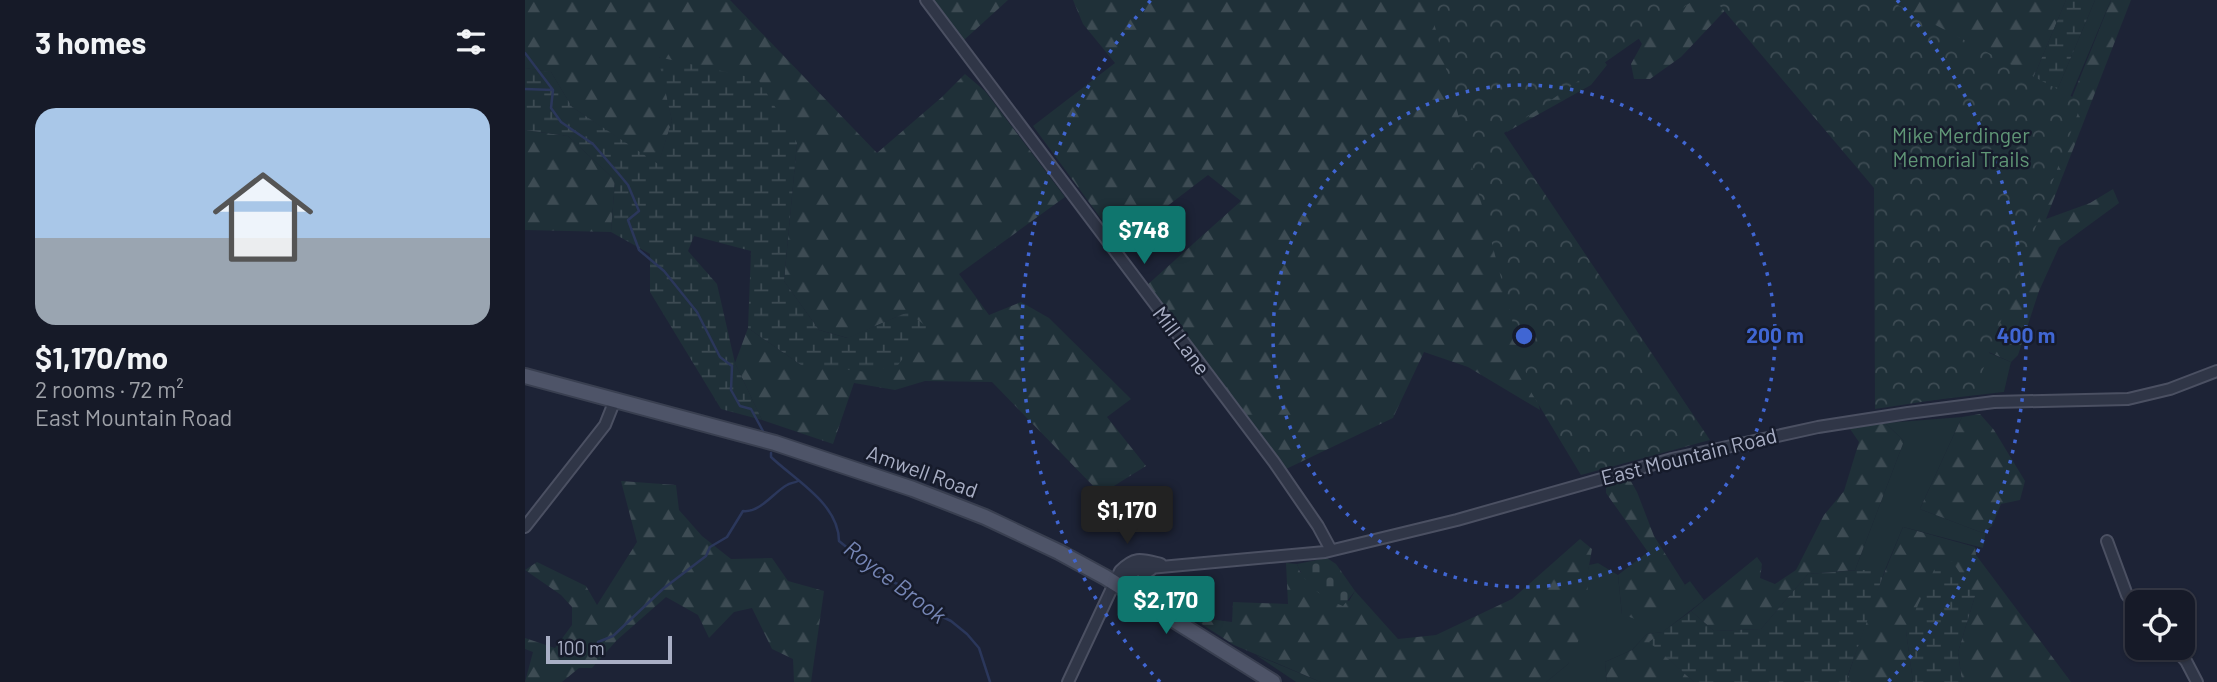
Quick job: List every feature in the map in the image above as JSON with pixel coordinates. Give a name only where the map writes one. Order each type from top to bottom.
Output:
[{"type":"main road","name":"Amwell Road","points":[[525,376],[775,443],[913,489],[985,517],[1115,583],[1273,682]]},
{"type":"street","name":"Mill Lane","points":[[926,0],[1273,462],[1318,526],[1331,550]]},
{"type":"street","name":"East Mountain Road","points":[[1067,682],[1120,571],[1130,561],[1143,559],[1159,567],[1222,563],[1331,550],[1457,520],[1672,458],[1776,435],[1994,402],[2128,399],[2169,389],[2217,371]]},
{"type":"street","points":[[525,527],[605,425],[615,400]]},
{"type":"street","points":[[2107,541],[2125,590]]},
{"type":"street","points":[[1152,607],[1141,588],[1143,577],[1159,567]]},
{"type":"street","points":[[2185,660],[2197,682]]},
{"type":"green space","points":[[525,0],[730,0],[877,153],[965,74],[985,91],[1065,197],[959,274],[989,315],[1021,302],[1049,318],[1131,399],[1107,417],[1146,466],[1101,494],[992,382],[925,381],[895,390],[854,383],[833,444],[762,420],[735,363],[748,328],[801,365],[908,312],[848,338],[819,330],[784,281],[797,143],[659,57],[672,121],[658,165],[572,107],[551,72],[525,68]]},
{"type":"green space","points":[[934,0],[1008,0],[964,40]]},
{"type":"green space","points":[[1073,0],[1442,0],[1540,410],[1468,367],[1424,352],[1393,418],[1286,469],[1146,286],[1241,201],[1208,175],[1119,243],[1033,126],[1115,63],[1083,24]]},
{"type":"green space","points":[[1428,0],[1694,0],[1504,133],[1710,440],[1581,475],[1531,392]]},
{"type":"green space","points":[[1471,0],[1735,0],[1681,57],[1650,79],[1634,79],[1631,64],[1642,44],[1628,21],[1590,43],[1607,65],[1591,85],[1507,132],[1500,123]]},
{"type":"green space","name":"Mike Merdinger Memorial Trails","points":[[1715,0],[1888,0],[2082,102],[1974,394],[1875,409],[1874,188]]},
{"type":"green space","points":[[1876,0],[2066,0],[1953,270]]},
{"type":"green space","points":[[2066,0],[2095,0],[1964,312],[1953,270]]},
{"type":"green space","points":[[2095,0],[2111,0],[2064,112],[1973,346],[2011,362],[2004,392],[1926,401]]},
{"type":"green space","points":[[2111,0],[2131,0],[2046,219],[2090,203],[2113,189],[2119,203],[2059,247],[2039,291],[2018,355],[2011,362],[1973,345]]},
{"type":"green space","points":[[658,57],[758,79],[797,143],[784,281],[819,330],[847,338],[908,312],[927,327],[898,365],[868,372],[801,365],[748,328],[751,251],[694,236],[688,251],[717,284],[735,363],[762,420],[721,409],[650,292],[650,254],[611,232],[615,180],[568,136],[525,130],[525,68],[551,72],[572,107],[658,164],[672,121]]},
{"type":"green space","points":[[525,130],[568,136],[615,180],[611,232],[525,230]]},
{"type":"green space","points":[[1980,414],[1994,430],[2025,481],[2020,500],[2001,504],[1992,526],[1983,533],[1920,509],[1962,417]]},
{"type":"green space","points":[[1962,417],[1920,509],[1983,533],[1986,531],[1983,548],[1903,527],[1885,570],[1855,570],[1904,441],[1885,423]]},
{"type":"green space","points":[[1885,423],[1904,441],[1855,570],[1808,574],[1761,629],[1714,631],[1691,611],[1757,557],[1762,564],[1760,578],[1775,584],[1796,570],[1824,515],[1844,491],[1859,442],[1850,429]]},
{"type":"green space","points":[[1629,478],[1654,536],[1685,585],[1640,621],[1622,614],[1618,575],[1648,552],[1606,493],[1606,484]]},
{"type":"green space","points":[[621,481],[676,485],[679,510],[702,536],[731,559],[772,558],[788,581],[824,591],[811,682],[794,682],[793,659],[772,649],[752,608],[734,612],[709,638],[698,615],[666,597],[617,640],[592,668],[579,668],[562,682],[525,682],[533,652],[525,649],[525,638],[555,648],[572,625],[572,607],[561,595],[525,570],[537,562],[586,586],[597,605],[637,542]]},
{"type":"green space","points":[[1903,527],[1975,547],[1976,555],[2071,682],[1962,682],[1958,652],[1975,596],[1906,631],[1913,682],[1851,682],[1847,679],[1873,601]]},
{"type":"green space","points":[[1580,539],[1592,549],[1587,577],[1589,617],[1568,664],[1546,682],[1321,682],[1234,645],[1183,612],[1202,605],[1208,619],[1232,622],[1233,602],[1288,604],[1286,563],[1297,564],[1300,572],[1349,601],[1355,591],[1398,639],[1436,635],[1512,599]]},
{"type":"green space","points":[[1327,558],[1336,564],[1355,591],[1343,606],[1315,590],[1297,564]]},
{"type":"green space","points":[[1952,561],[1975,596],[1958,652],[1962,682],[1913,682],[1906,631],[1934,570]]},
{"type":"green space","points":[[1598,563],[1618,575],[1622,614],[1661,602],[1690,581],[1704,600],[1663,632],[1647,634],[1632,650],[1605,662],[1607,682],[1546,682],[1568,664],[1589,565]]},
{"type":"green space","points":[[1885,570],[1847,678],[1851,682],[1694,682],[1649,642],[1691,611],[1714,631],[1761,629],[1808,574]]},
{"type":"green space","points":[[1663,632],[1650,642],[1694,682],[1607,682],[1605,662],[1632,650],[1647,634]]},
{"type":"green space","points":[[1256,655],[1321,682],[1296,682]]},
{"type":"waterway","name":"Royce Brook","points":[[525,53],[553,90],[551,108],[561,122],[593,144],[628,185],[639,211],[628,220],[639,250],[664,271],[697,312],[720,357],[732,366],[731,390],[740,406],[751,409],[764,433]]},
{"type":"waterway","points":[[525,89],[553,90]]},
{"type":"waterway","name":"Royce Brook","points":[[771,453],[771,457],[824,504],[837,528],[839,541],[886,579],[909,589],[928,610],[951,621],[967,634],[979,648],[990,682]]},
{"type":"waterway","points":[[598,642],[613,636],[664,588],[706,556],[710,547],[727,537],[743,511],[755,509],[782,488],[798,481]]}]
